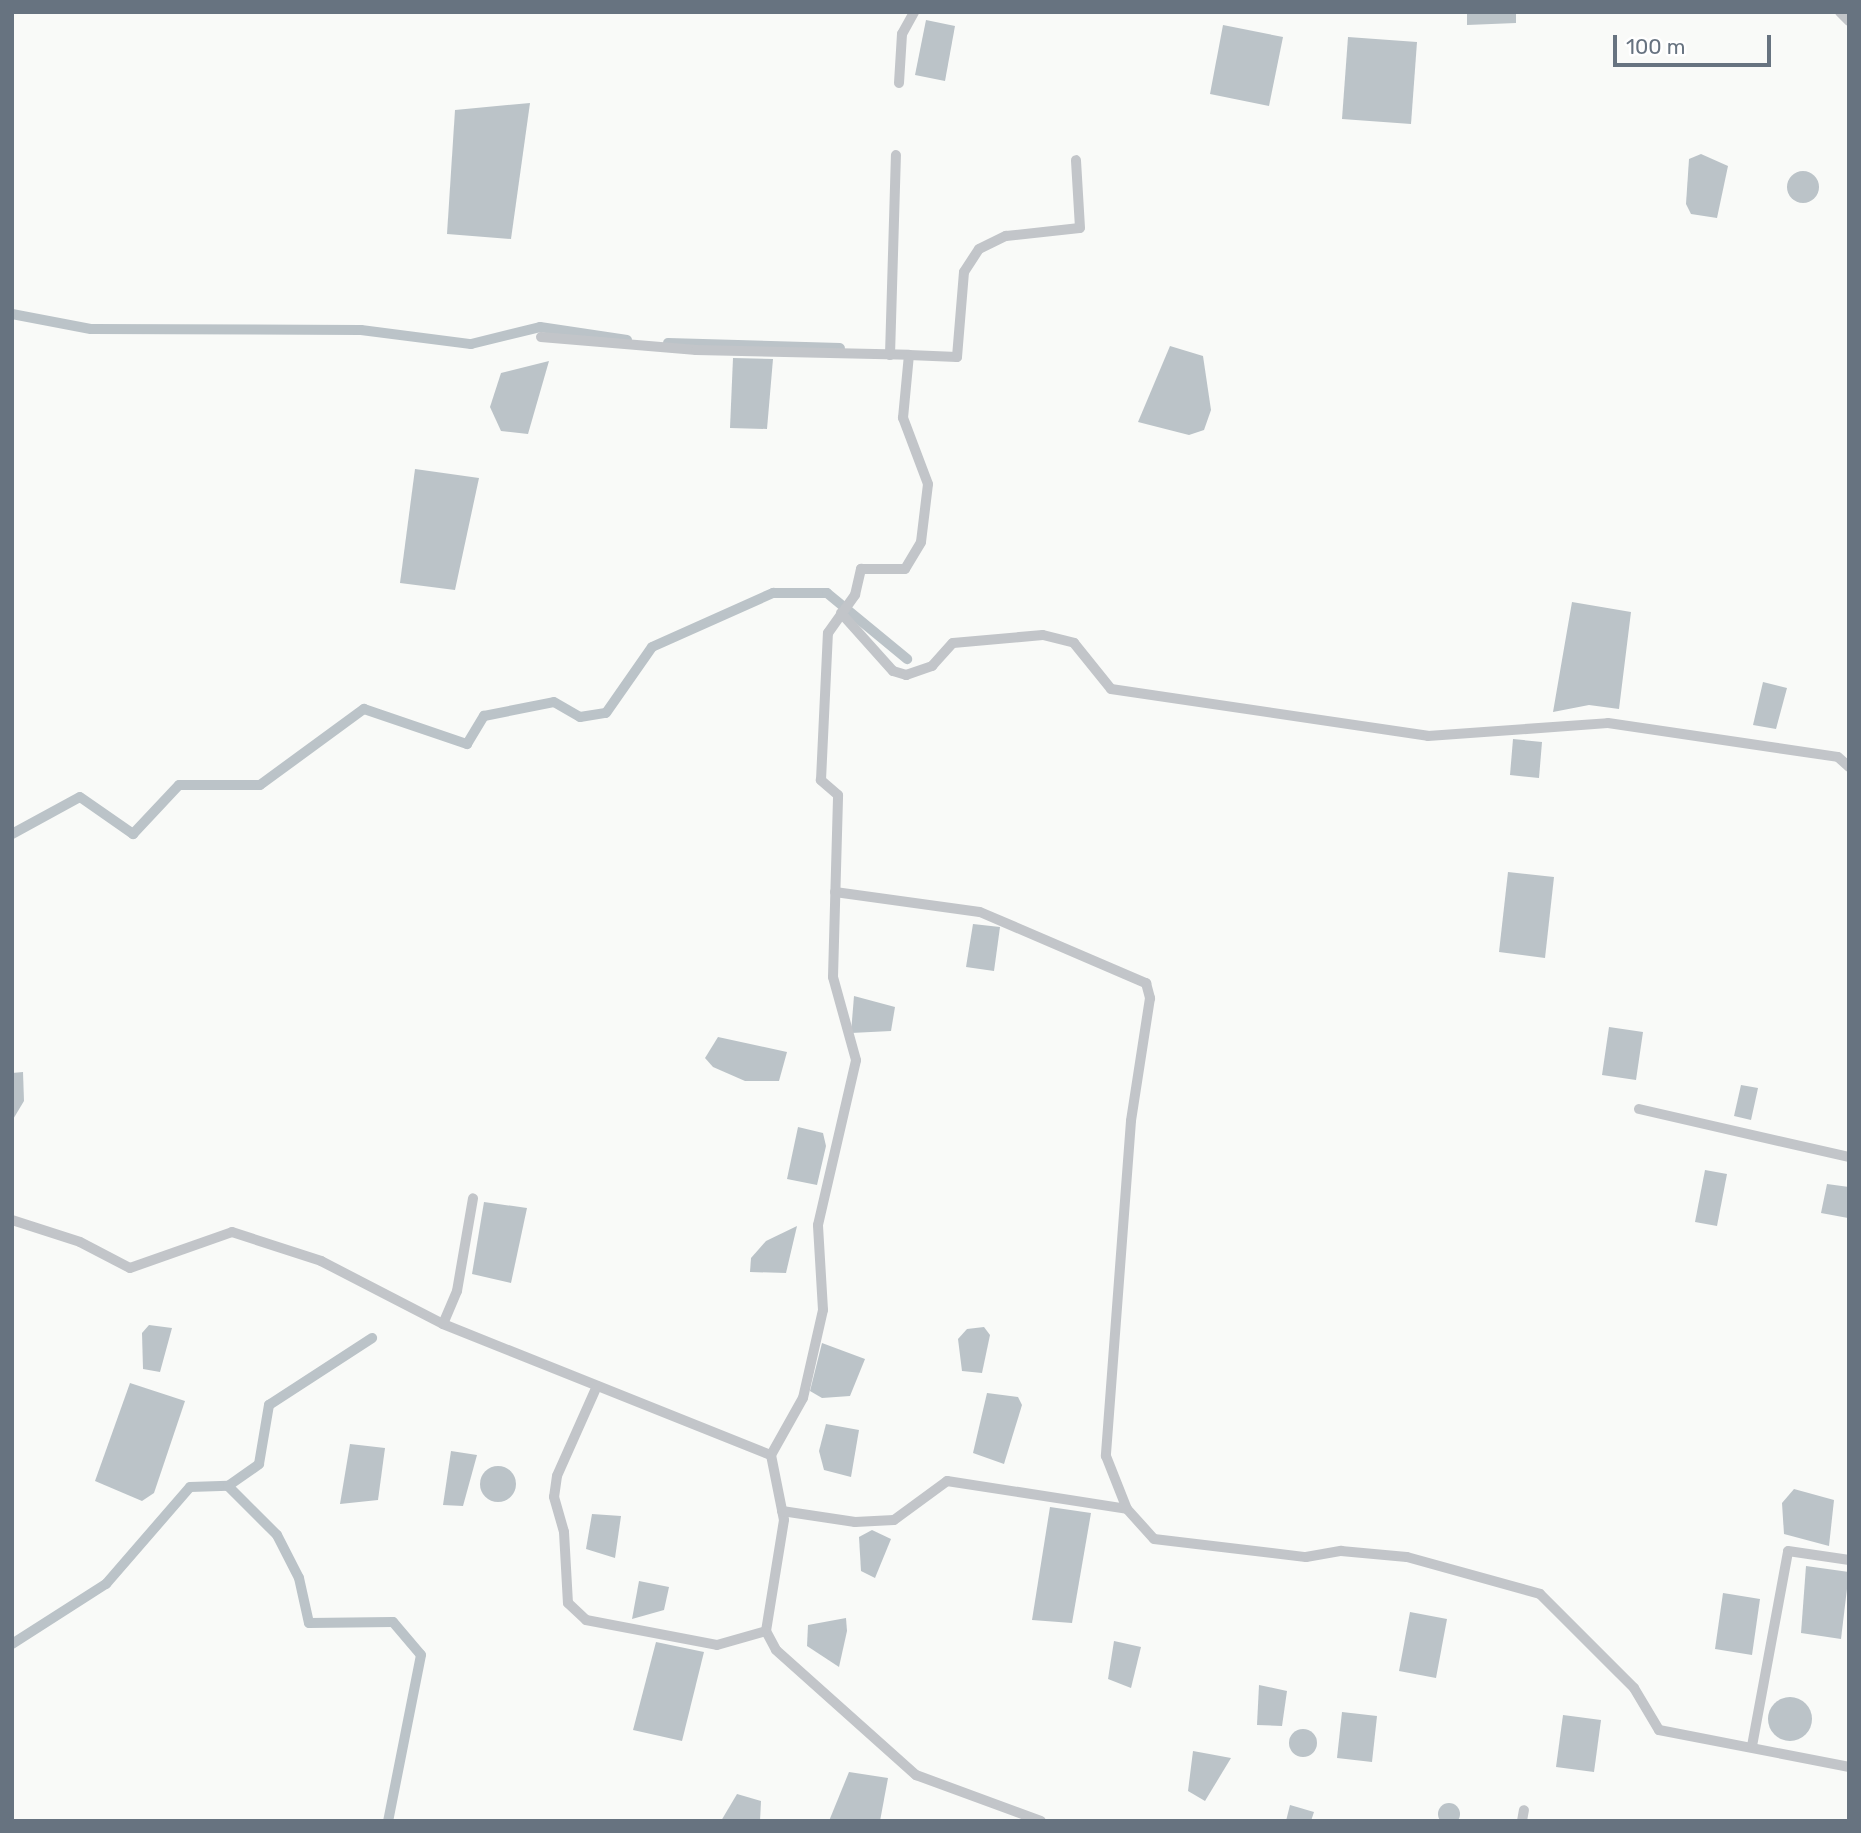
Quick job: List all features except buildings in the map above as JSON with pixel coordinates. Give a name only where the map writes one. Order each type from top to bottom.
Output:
[{"type":"street","points":[[899,83],[902,34],[914,12]]},
{"type":"street","points":[[1840,12],[1849,21]]},
{"type":"street","points":[[890,355],[896,155]]},
{"type":"street","points":[[541,337],[696,350],[957,357],[964,272],[979,249],[1006,236],[1080,228],[1076,160]]},
{"type":"street","points":[[909,355],[903,418],[928,484],[921,542],[905,569],[861,569],[855,595],[828,633],[821,780],[838,795],[833,977],[856,1060],[818,1224],[823,1310],[803,1398],[771,1455],[782,1511],[766,1631],[776,1650],[916,1775],[1041,1821]]},
{"type":"street","points":[[841,613],[893,671],[906,676],[932,666],[953,643],[1043,635],[1074,643],[1111,689],[1428,736],[1608,723],[1839,757],[1849,767]]},
{"type":"street","points":[[835,892],[980,912],[1146,983],[1150,998],[1131,1121],[1107,1451],[1127,1510],[1154,1539],[1306,1557],[1341,1551],[1406,1557],[1540,1594],[1634,1688],[1659,1730],[1849,1767]]},
{"type":"street","points":[[1639,1109],[1849,1157]]},
{"type":"street","points":[[443,1324],[457,1291],[473,1198]]},
{"type":"street","points":[[12,1220],[80,1242],[130,1268],[232,1232],[321,1261],[443,1324],[771,1455]]},
{"type":"street","points":[[597,1386],[557,1476],[554,1497],[564,1532],[569,1603],[586,1620],[718,1645],[766,1631]]},
{"type":"street","points":[[782,1511],[855,1522],[894,1520],[947,1481],[1127,1510]]},
{"type":"street","points":[[1752,1746],[1788,1551],[1849,1560]]},
{"type":"shaded area","points":[[1467,12],[1516,12],[1516,23],[1467,25]]},
{"type":"shaded area","points":[[926,20],[955,26],[945,81],[915,75]]},
{"type":"shaded area","points":[[1223,25],[1283,37],[1269,106],[1210,94]]},
{"type":"shaded area","points":[[1348,37],[1417,42],[1411,124],[1342,119]]},
{"type":"shaded area","points":[[530,103],[511,239],[447,234],[455,110]]},
{"type":"shaded area","points":[[1701,154],[1728,166],[1717,218],[1691,214],[1686,204],[1689,159]]},
{"type":"shaded area","points":[[1803,171],[1814,176],[1819,187],[1814,198],[1803,203],[1792,198],[1787,187],[1792,176]]},
{"type":"shaded area","points":[[1170,346],[1203,356],[1211,410],[1204,430],[1189,435],[1138,422]]},
{"type":"shaded area","points":[[733,358],[773,359],[767,429],[730,428]]},
{"type":"shaded area","points":[[549,361],[528,434],[501,431],[490,407],[501,373]]},
{"type":"shaded area","points":[[415,469],[479,478],[455,590],[400,583]]},
{"type":"shaded area","points":[[1572,602],[1631,612],[1619,709],[1589,705],[1553,712]]},
{"type":"shaded area","points":[[1763,682],[1787,688],[1776,729],[1753,725]]},
{"type":"shaded area","points":[[1513,739],[1542,742],[1539,778],[1510,775]]},
{"type":"shaded area","points":[[1508,872],[1554,877],[1545,958],[1499,952]]},
{"type":"shaded area","points":[[973,924],[1000,927],[994,971],[966,967]]},
{"type":"shaded area","points":[[854,996],[895,1007],[891,1031],[851,1033]]},
{"type":"shaded area","points":[[1609,1027],[1643,1032],[1636,1080],[1602,1075]]},
{"type":"shaded area","points":[[718,1037],[787,1052],[779,1081],[745,1081],[713,1067],[705,1058]]},
{"type":"shaded area","points":[[23,1072],[24,1101],[12,1121],[12,1073]]},
{"type":"shaded area","points":[[1741,1085],[1758,1088],[1751,1120],[1734,1116]]},
{"type":"shaded area","points":[[798,1127],[823,1133],[826,1146],[817,1185],[787,1179]]},
{"type":"shaded area","points":[[1705,1170],[1727,1174],[1717,1226],[1695,1222]]},
{"type":"shaded area","points":[[1827,1184],[1849,1187],[1848,1218],[1821,1213]]},
{"type":"shaded area","points":[[484,1202],[527,1208],[511,1283],[472,1274]]},
{"type":"shaded area","points":[[797,1226],[786,1273],[750,1272],[751,1258],[766,1241]]},
{"type":"shaded area","points":[[149,1325],[172,1328],[160,1372],[143,1369],[142,1333]]},
{"type":"shaded area","points":[[984,1327],[990,1335],[982,1373],[962,1371],[958,1339],[967,1329]]},
{"type":"shaded area","points":[[822,1343],[865,1359],[850,1396],[822,1398],[810,1391]]},
{"type":"shaded area","points":[[130,1383],[185,1401],[154,1493],[142,1501],[95,1481]]},
{"type":"shaded area","points":[[987,1393],[1018,1397],[1022,1405],[1004,1464],[973,1453]]},
{"type":"shaded area","points":[[826,1424],[859,1430],[851,1477],[824,1470],[819,1451]]},
{"type":"shaded area","points":[[350,1444],[385,1448],[378,1500],[340,1504]]},
{"type":"shaded area","points":[[451,1451],[477,1455],[463,1506],[443,1505]]},
{"type":"shaded area","points":[[498,1466],[511,1471],[516,1484],[511,1497],[498,1502],[485,1497],[480,1484],[485,1471]]},
{"type":"shaded area","points":[[1794,1489],[1834,1500],[1829,1546],[1784,1534],[1782,1503]]},
{"type":"shaded area","points":[[1050,1507],[1091,1513],[1072,1623],[1032,1620]]},
{"type":"shaded area","points":[[592,1514],[621,1516],[615,1558],[586,1549]]},
{"type":"shaded area","points":[[872,1530],[891,1539],[875,1578],[861,1571],[859,1537]]},
{"type":"shaded area","points":[[1806,1566],[1849,1572],[1841,1639],[1801,1633]]},
{"type":"shaded area","points":[[639,1581],[669,1587],[664,1610],[632,1619]]},
{"type":"shaded area","points":[[1723,1593],[1760,1599],[1752,1655],[1715,1649]]},
{"type":"shaded area","points":[[1410,1612],[1447,1619],[1436,1678],[1399,1671]]},
{"type":"shaded area","points":[[846,1618],[847,1631],[839,1667],[807,1646],[808,1625]]},
{"type":"shaded area","points":[[1114,1641],[1141,1647],[1131,1688],[1108,1679]]},
{"type":"shaded area","points":[[656,1642],[704,1652],[682,1741],[633,1730]]},
{"type":"shaded area","points":[[1259,1685],[1287,1691],[1282,1726],[1257,1725]]},
{"type":"shaded area","points":[[1790,1697],[1799,1698],[1806,1703],[1811,1710],[1811,1728],[1806,1735],[1799,1740],[1790,1741],[1781,1740],[1774,1735],[1769,1728],[1768,1719],[1769,1710],[1774,1703],[1781,1698]]},
{"type":"shaded area","points":[[1342,1712],[1377,1716],[1372,1762],[1337,1758]]},
{"type":"shaded area","points":[[1563,1715],[1601,1720],[1594,1772],[1556,1767]]},
{"type":"shaded area","points":[[1303,1729],[1313,1733],[1317,1743],[1313,1753],[1303,1757],[1293,1753],[1289,1743],[1293,1733]]},
{"type":"shaded area","points":[[1193,1751],[1231,1758],[1205,1801],[1188,1791]]},
{"type":"shaded area","points":[[849,1772],[888,1778],[880,1821],[829,1821]]},
{"type":"shaded area","points":[[737,1794],[761,1801],[760,1821],[721,1821]]},
{"type":"shaded area","points":[[1449,1803],[1457,1806],[1460,1814],[1457,1822],[1449,1825],[1441,1822],[1438,1814],[1441,1806]]},
{"type":"shaded area","points":[[1290,1805],[1314,1812],[1311,1821],[1286,1821]]},
{"type":"waterway","points":[[12,314],[91,329],[361,330],[471,344],[540,327],[627,340]]},
{"type":"waterway","points":[[668,343],[840,348]]},
{"type":"waterway","points":[[12,834],[80,797],[133,834],[179,785],[260,785],[364,709],[467,744],[484,716],[554,702],[580,717],[606,713],[652,647],[773,593],[827,593],[907,659]]},
{"type":"waterway","points":[[12,1644],[106,1584],[190,1487],[228,1486],[259,1464],[269,1405],[372,1338]]},
{"type":"waterway","points":[[228,1486],[277,1535],[299,1578],[309,1623],[393,1622],[421,1655],[388,1821]]}]
